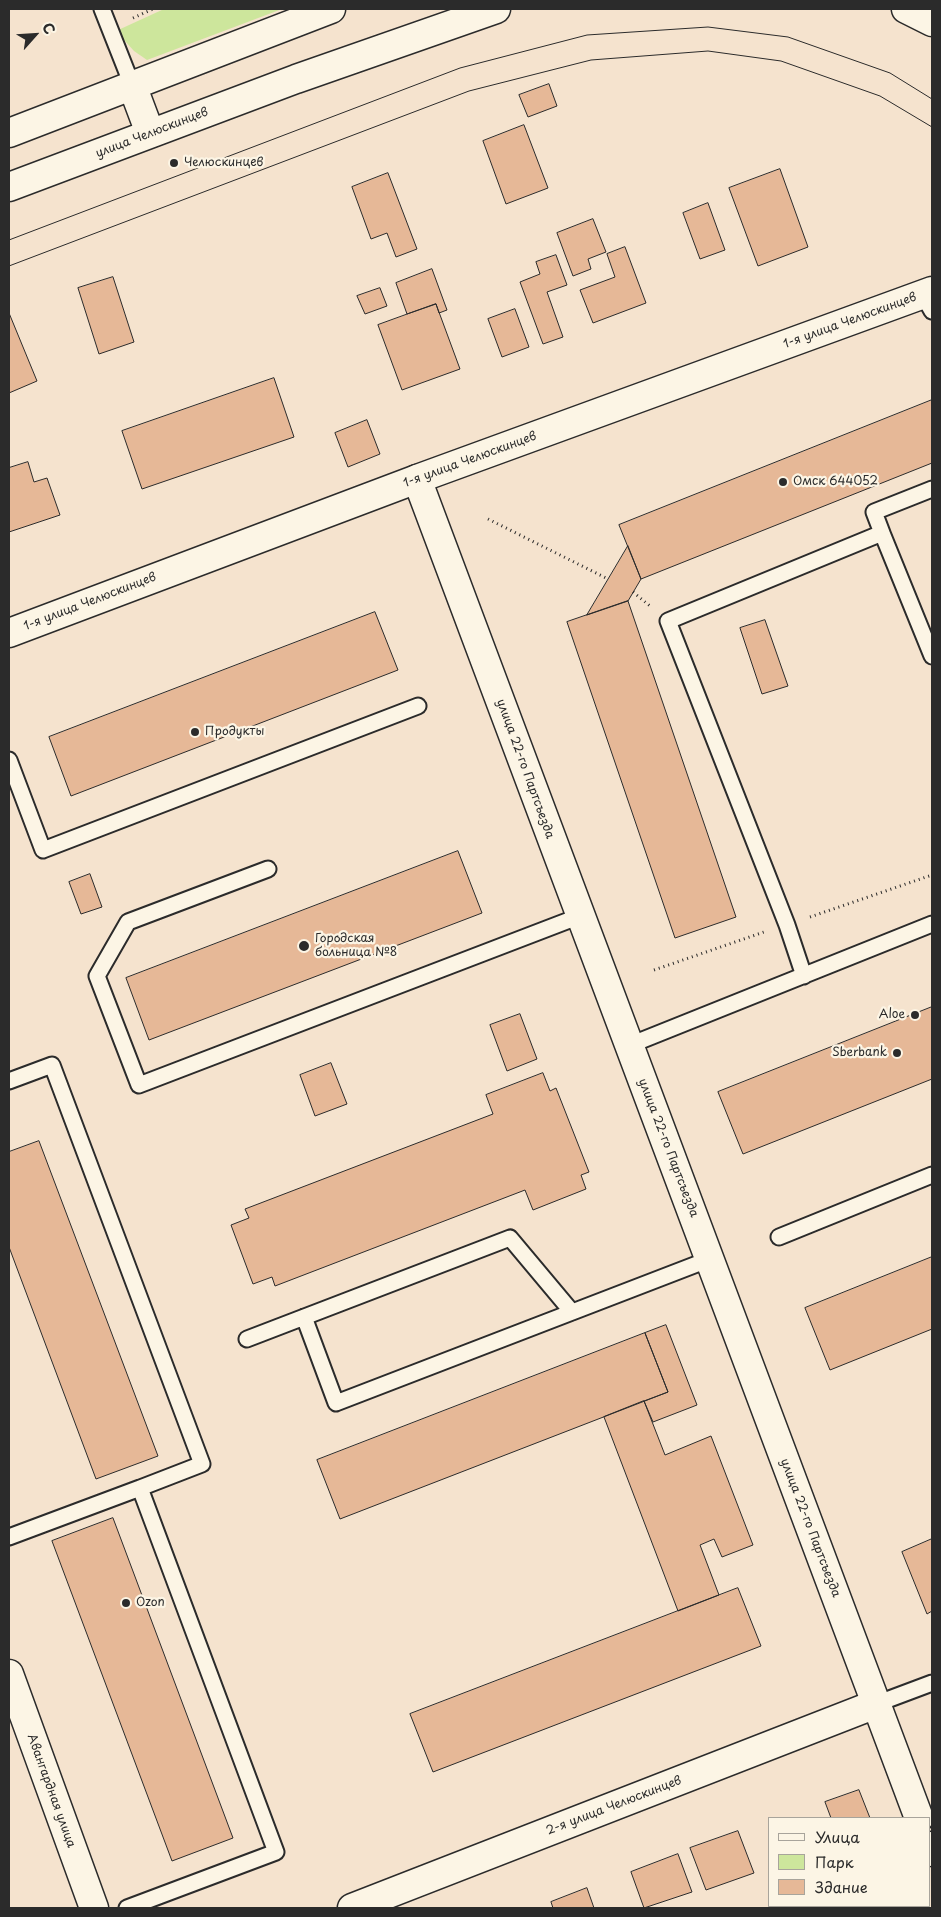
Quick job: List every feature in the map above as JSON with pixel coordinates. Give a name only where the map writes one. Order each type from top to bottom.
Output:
[{"type":"street","points":[[9,133],[331,9]]},
{"type":"street","name":"улица Челюскинцев","points":[[9,187],[296,79],[496,9]]},
{"type":"street","points":[[906,9],[932,22]]},
{"type":"street","points":[[132,85],[150,133]]},
{"type":"street","name":"1-я улица Челюскинцев","points":[[9,633],[417,479],[929,299]]},
{"type":"street","name":"улица 22-го Партсъезда","points":[[417,479],[919,1817]]},
{"type":"street","name":"Авангардная улица","points":[[9,1674],[94,1908]]},
{"type":"street","name":"2-я улица Челюскинцев","points":[[352,1908],[876,1704]]},
{"type":"lane","points":[[102,9],[132,85]]},
{"type":"lane","points":[[932,489],[874,512],[932,656]]},
{"type":"lane","points":[[804,976],[783,915],[668,620],[882,533]]},
{"type":"lane","points":[[9,760],[44,850],[418,706]]},
{"type":"lane","points":[[268,869],[128,922],[97,976],[139,1085],[580,916]]},
{"type":"lane","points":[[630,1045],[932,924]]},
{"type":"lane","points":[[9,1081],[52,1064],[202,1464],[9,1537]]},
{"type":"lane","points":[[779,1237],[932,1175]]},
{"type":"lane","points":[[247,1339],[510,1238],[572,1312]]},
{"type":"lane","points":[[304,1317],[336,1403],[710,1259]]},
{"type":"lane","points":[[127,1908],[276,1852],[140,1488]]},
{"type":"lane","points":[[876,1704],[932,1683]]},
{"type":"path","points":[[488,519],[608,579]]},
{"type":"green space","points":[[164,9],[282,9],[147,60],[134,51],[116,31]]},
{"type":"building","points":[[549,84],[557,106],[528,117],[519,95]]},
{"type":"building","points":[[524,125],[548,188],[506,204],[483,141]]},
{"type":"building","points":[[780,169],[808,247],[758,266],[729,188]]},
{"type":"building","points":[[388,173],[417,249],[396,257],[387,233],[371,239],[352,187]]},
{"type":"building","points":[[708,203],[725,250],[700,259],[683,213]]},
{"type":"building","points":[[593,219],[606,252],[588,259],[591,269],[573,276],[557,233]]},
{"type":"building","points":[[625,247],[646,303],[593,323],[580,290],[615,277],[607,254]]},
{"type":"building","points":[[556,255],[567,285],[547,292],[563,337],[543,344],[520,282],[540,274],[536,262]]},
{"type":"building","points":[[432,269],[447,310],[439,313],[436,304],[407,314],[396,283]]},
{"type":"building","points":[[113,277],[134,342],[99,354],[78,288]]},
{"type":"building","points":[[380,288],[387,306],[365,314],[357,296]]},
{"type":"building","points":[[436,304],[460,369],[402,390],[378,325]]},
{"type":"building","points":[[515,309],[529,347],[502,357],[488,319]]},
{"type":"building","points":[[9,313],[37,381],[9,393]]},
{"type":"building","points":[[274,378],[294,437],[142,489],[122,431]]},
{"type":"building","points":[[932,400],[932,463],[641,579],[619,525]]},
{"type":"building","points":[[367,420],[380,454],[348,467],[335,433]]},
{"type":"building","points":[[28,462],[34,482],[47,478],[60,515],[9,532],[9,468]]},
{"type":"building","points":[[628,546],[641,579],[628,601],[587,615]]},
{"type":"building","points":[[628,601],[736,917],[675,938],[567,622]]},
{"type":"building","points":[[375,612],[398,670],[71,796],[49,737]]},
{"type":"building","points":[[765,620],[788,686],[762,694],[740,628]]},
{"type":"building","name":"Городская больница №8","points":[[458,851],[482,913],[149,1040],[126,978]]},
{"type":"building","points":[[90,874],[102,907],[81,914],[69,882]]},
{"type":"building","points":[[932,1007],[932,1079],[743,1154],[718,1092]]},
{"type":"building","points":[[520,1014],[537,1059],[507,1071],[490,1025]]},
{"type":"building","points":[[331,1063],[347,1104],[315,1116],[300,1075]]},
{"type":"building","points":[[543,1073],[550,1091],[556,1088],[589,1172],[581,1175],[586,1189],[533,1210],[525,1190],[275,1286],[272,1277],[253,1284],[231,1225],[249,1218],[245,1209],[493,1114],[486,1095]]},
{"type":"building","points":[[39,1141],[158,1456],[96,1479],[9,1247],[9,1152]]},
{"type":"building","points":[[932,1257],[932,1329],[830,1370],[805,1308]]},
{"type":"building","points":[[666,1325],[697,1405],[653,1422],[644,1401],[668,1392],[645,1333]]},
{"type":"building","points":[[645,1333],[668,1392],[340,1519],[317,1460]]},
{"type":"building","points":[[644,1401],[665,1455],[711,1436],[753,1545],[722,1557],[714,1539],[700,1545],[719,1595],[678,1611],[604,1417]]},
{"type":"building","points":[[113,1518],[233,1838],[172,1861],[52,1541]]},
{"type":"building","points":[[932,1539],[932,1611],[927,1614],[902,1552]]},
{"type":"building","points":[[738,1588],[761,1646],[433,1772],[410,1714]]},
{"type":"building","points":[[859,1790],[870,1817],[831,1817],[825,1802]]},
{"type":"building","points":[[738,1831],[754,1873],[706,1890],[690,1848]]},
{"type":"building","points":[[678,1854],[692,1892],[644,1908],[631,1872]]},
{"type":"building","points":[[587,1888],[594,1908],[553,1908],[551,1902]]},
{"type":"tram line","points":[[9,240],[460,68],[587,35],[708,27],[788,37],[890,73],[932,99]]},
{"type":"tram line","points":[[9,266],[469,91],[591,60],[708,51],[781,61],[880,96],[932,127]]},
{"type":"place","name":"Челюскинцев","points":[[174,163]]},
{"type":"place","name":"Омск 644052","points":[[783,482]]},
{"type":"place","name":"Продукты","points":[[195,732]]},
{"type":"place","name":"Городская больница №8","points":[[304,946]]},
{"type":"place","name":"Aloe","points":[[915,1015]]},
{"type":"place","name":"Sberbank","points":[[897,1053]]},
{"type":"place","name":"Ozon","points":[[126,1603]]}]
